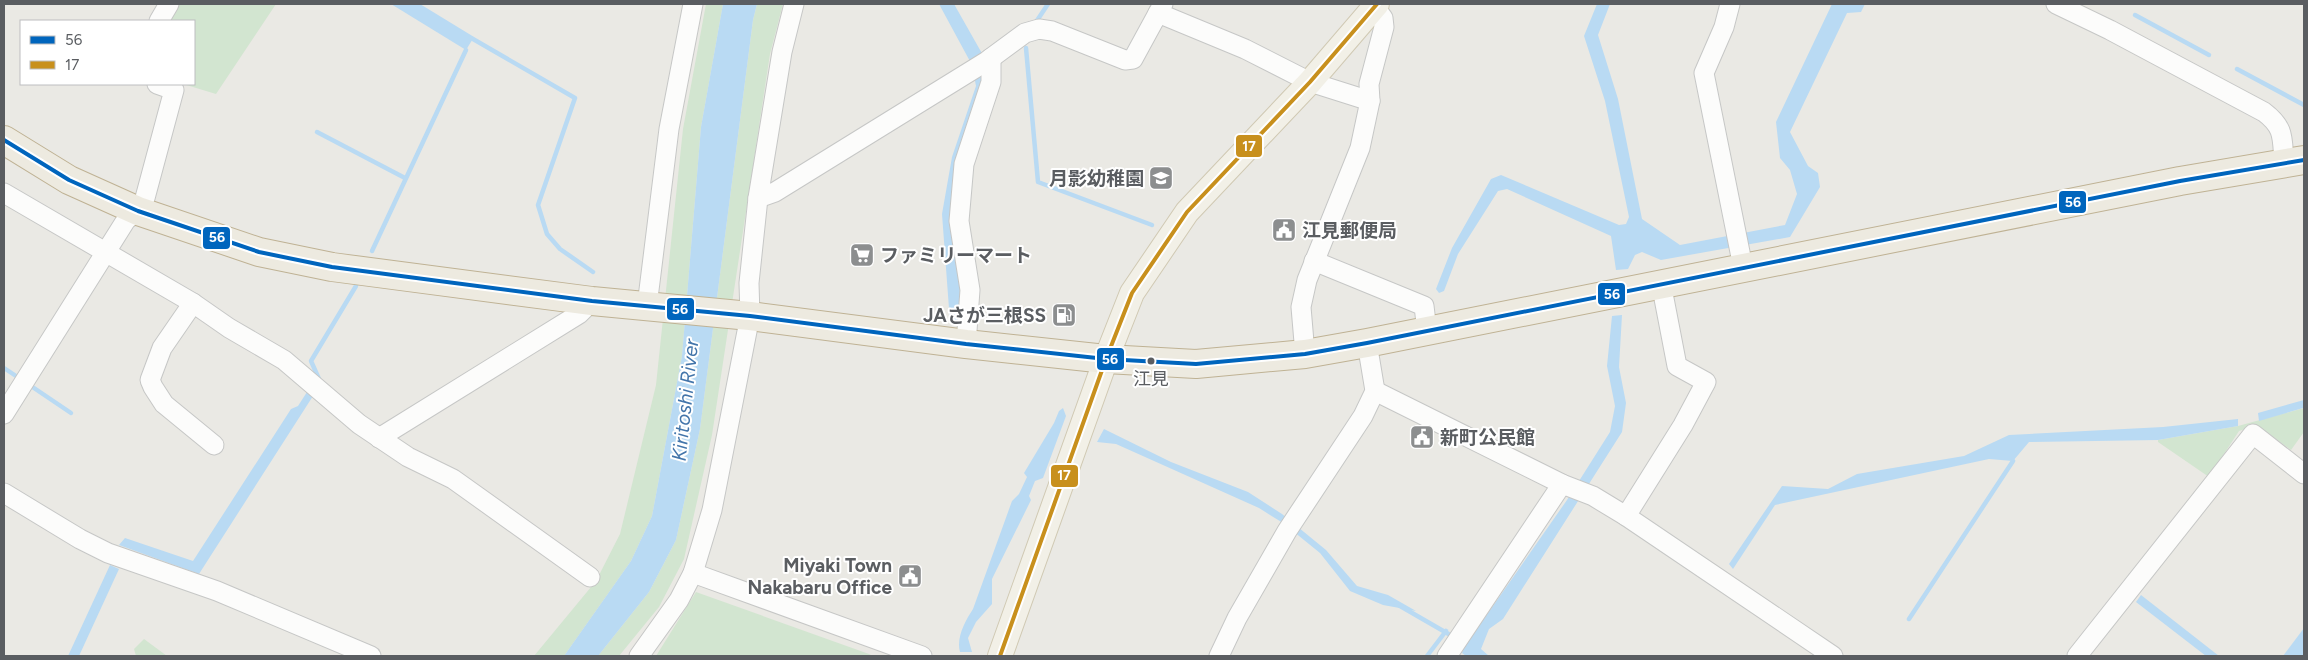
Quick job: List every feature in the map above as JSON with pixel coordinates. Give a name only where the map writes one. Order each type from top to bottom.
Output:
[{"type":"highway","points":[[4,140],[69,180],[138,212],[259,252],[332,267],[592,301],[745,316],[966,344],[1106,359],[1196,364],[1305,354],[1661,283],[1739,249],[2294,161]]},
{"type":"main road","points":[[1000,656],[1106,359],[1132,293],[1187,212],[1310,82],[1376,5]]},
{"type":"street","points":[[160,20],[169,4]]},
{"type":"street","points":[[647,306],[669,129],[693,4]]},
{"type":"street","points":[[639,656],[679,600],[693,573],[712,510],[750,283],[758,198],[782,52],[794,4]]},
{"type":"street","points":[[1730,4],[1724,27],[1704,73],[1739,249]]},
{"type":"street","points":[[2056,4],[2110,30],[2264,112],[2276,121],[2281,129],[2294,161]]},
{"type":"street","points":[[1305,354],[1301,307],[1307,280],[1314,261],[1360,148],[1370,101],[1369,84],[1384,27],[1383,18],[1376,5]]},
{"type":"street","points":[[758,198],[775,192],[967,74],[1025,33],[1039,28],[1052,31],[1125,60],[1133,59],[1160,8],[1245,48],[1310,82],[1370,101]]},
{"type":"street","points":[[966,344],[970,290],[959,221],[964,164],[991,82],[989,60]]},
{"type":"street","points":[[4,414],[126,220],[138,212],[151,180],[174,90],[160,85]]},
{"type":"street","points":[[4,193],[193,303],[230,328],[284,360],[359,424],[408,457],[453,479],[590,577]]},
{"type":"street","points":[[1314,261],[1424,306],[1427,331]]},
{"type":"street","points":[[1626,516],[1683,425],[1706,382],[1677,366],[1661,283]]},
{"type":"street","points":[[379,438],[579,314],[592,301]]},
{"type":"street","points":[[193,303],[162,348],[150,380],[164,404],[214,445]]},
{"type":"street","points":[[1219,656],[1237,618],[1291,525],[1363,416],[1375,390],[1367,343]]},
{"type":"street","points":[[1375,390],[1626,516],[1833,656]]},
{"type":"street","points":[[2077,656],[2253,434],[2304,474]]},
{"type":"street","points":[[1447,656],[1573,488]]},
{"type":"street","points":[[4,493],[80,539],[108,553],[217,591],[371,656]]},
{"type":"street","points":[[693,573],[922,656]]},
{"type":"green space","points":[[177,4],[276,4],[216,94],[186,85],[195,85],[195,20],[167,20]]},
{"type":"green space","points":[[706,4],[723,4],[701,127],[682,356],[652,516],[631,561],[564,656],[534,656],[596,581],[620,534],[656,385],[683,129]]},
{"type":"green space","points":[[757,4],[783,4],[770,54],[712,435],[684,559],[659,607],[619,656],[598,656],[649,592],[676,540],[700,429],[753,20]]},
{"type":"green space","points":[[2304,408],[2304,432],[2291,450],[2257,425],[2239,431],[2209,477],[2158,442],[2158,440],[2238,426]]},
{"type":"green space","points":[[696,592],[869,654],[873,656],[656,656]]},
{"type":"green space","points":[[144,639],[167,656],[136,656],[134,649]]},
{"type":"water","points":[[391,4],[420,4],[474,37],[466,50]]},
{"type":"water","name":"Kiritoshi River","points":[[723,4],[757,4],[753,20],[700,429],[676,540],[649,592],[598,656],[564,656],[631,561],[652,516],[682,356],[701,127]]},
{"type":"water","points":[[939,4],[954,4],[988,64],[960,163],[964,281],[960,323],[950,322],[942,214],[952,157],[976,86],[972,65]]},
{"type":"water","points":[[1597,4],[1610,4],[1598,35],[1618,99],[1642,219],[1680,245],[1785,225],[1797,194],[1790,170],[1780,158],[1776,122],[1832,4],[1865,4],[1861,12],[1847,13],[1790,132],[1808,166],[1818,173],[1820,187],[1790,237],[1661,260],[1642,252],[1635,255],[1628,269],[1616,270],[1611,236],[1507,189],[1498,191],[1458,254],[1444,291],[1439,293],[1436,289],[1452,248],[1491,179],[1501,175],[1619,225],[1626,224],[1629,217],[1605,101],[1584,36]]},
{"type":"water","points":[[1622,315],[1619,367],[1626,403],[1622,432],[1503,619],[1489,629],[1481,649],[1489,656],[1466,656],[1462,653],[1465,646],[1567,500],[1610,432],[1615,406],[1607,366],[1612,316]]},
{"type":"water","points":[[307,392],[313,396],[199,574],[119,545],[125,538],[193,561],[291,409],[298,406]]},
{"type":"water","points":[[2304,400],[2303,408],[2259,421],[2258,413]]},
{"type":"water","points":[[1063,408],[1066,416],[1043,478],[1035,481],[1029,496],[1031,500],[992,579],[992,604],[976,622],[968,638],[972,652],[960,652],[959,641],[962,630],[973,609],[1012,501],[1019,494],[1027,477],[1024,473],[1054,423],[1059,411]]},
{"type":"water","points":[[2238,419],[2238,426],[2158,440],[2029,442],[2013,461],[1989,459],[1775,505],[1733,569],[1729,564],[1782,486],[1828,489],[1857,474],[1964,456],[2009,435],[2163,427]]},
{"type":"water","points":[[1104,429],[1171,462],[1248,492],[1282,514],[1326,550],[1357,586],[1388,595],[1416,611],[1383,605],[1350,591],[1320,553],[1283,523],[1259,508],[1116,444],[1097,442]]},
{"type":"water","points":[[110,565],[119,569],[79,656],[68,656]]},
{"type":"water","points":[[2141,595],[2219,656],[2206,656],[2136,602]]},
{"type":"water","points":[[2304,628],[2304,656],[2283,656]]},
{"type":"waterway","points":[[1036,22],[1048,4]]},
{"type":"waterway","points":[[2135,15],[2209,55]]},
{"type":"waterway","points":[[473,39],[575,98],[538,205],[547,234],[560,249],[593,272]]},
{"type":"waterway","points":[[1026,48],[1038,182],[1152,225]]},
{"type":"waterway","points":[[372,251],[466,50]]},
{"type":"waterway","points":[[2237,69],[2304,105]]},
{"type":"waterway","points":[[317,132],[405,178]]},
{"type":"waterway","points":[[319,379],[311,361],[356,286]]},
{"type":"waterway","points":[[4,368],[16,376]]},
{"type":"waterway","points":[[31,386],[71,413]]},
{"type":"waterway","points":[[1909,619],[2013,461]]},
{"type":"waterway","points":[[1400,606],[1452,636]]},
{"type":"waterway","points":[[1427,656],[1446,631]]},
{"type":"transit line","name":"17","points":[[1000,656],[1106,359],[1132,293],[1187,212],[1310,82],[1377,4]]},
{"type":"transit line","name":"56","points":[[4,140],[69,180],[138,211],[259,252],[332,267],[592,301],[750,316],[966,344],[1106,359],[1196,364],[1305,354],[1367,343],[2180,181],[2304,160]]},
{"type":"place","name":"月影幼稚園","points":[[1161,178]]},
{"type":"place","name":"江見郵便局","points":[[1284,230]]},
{"type":"place","name":"ファミリーマート","points":[[862,255]]},
{"type":"place","name":"JAさが三根SS","points":[[1064,315]]},
{"type":"place","name":"江見","points":[[1151,361]]},
{"type":"place","name":"新町公民館","points":[[1422,437]]},
{"type":"place","name":"Miyaki Town Nakabaru Office","points":[[910,576]]}]
